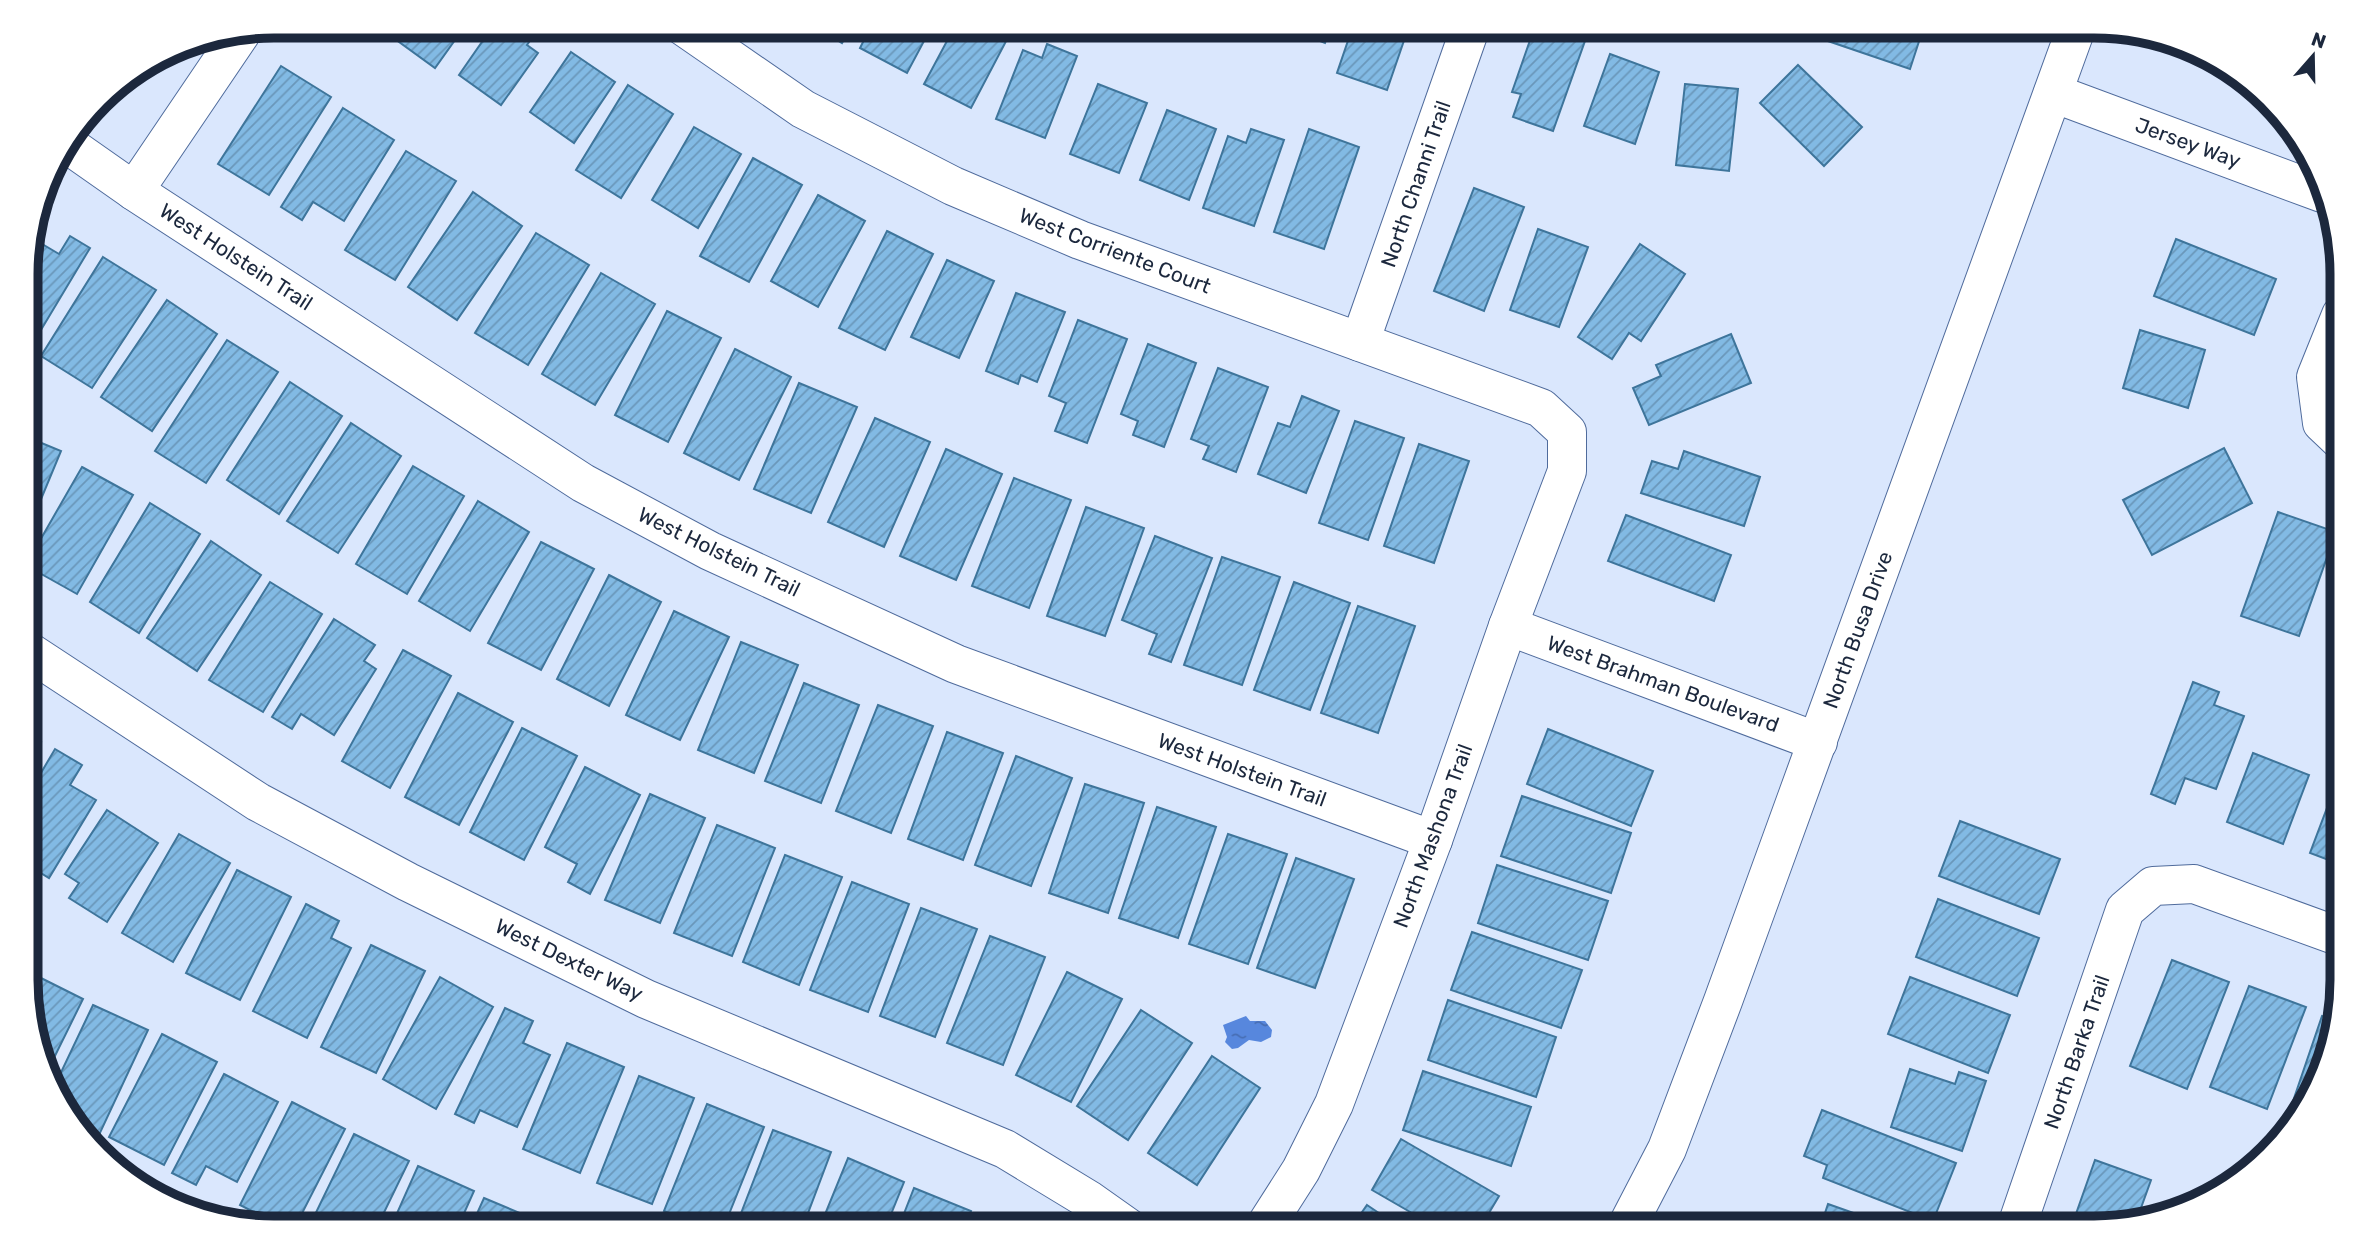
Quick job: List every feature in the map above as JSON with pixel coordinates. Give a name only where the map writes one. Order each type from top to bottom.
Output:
[{"type":"street","name":"North Channi Trail","points":[[1360,342],[1467,38]]},
{"type":"street","name":"North Busa Drive","points":[[1632,1216],[1667,1149],[1818,742],[2073,38]]},
{"type":"street","name":"West Corriente Court","points":[[701,39],[803,109],[953,186],[1080,240],[1541,408],[1567,432]]},
{"type":"street","points":[[134,191],[235,42]]},
{"type":"street","name":"Jersey Way","points":[[2053,93],[2315,190]]},
{"type":"street","name":"West Holstein Trail","points":[[74,149],[134,191],[583,483],[710,551],[956,664],[1433,840]]},
{"type":"street","points":[[2330,342],[2316,377],[2330,425]]},
{"type":"street","name":"North Mashona Trail","points":[[1272,1216],[1301,1170],[1334,1104],[1567,471],[1567,432]]},
{"type":"street","name":"West Brahman Boulevard","points":[[1508,626],[1818,742]]},
{"type":"street","name":"West Dexter Way","points":[[38,658],[258,802],[408,882],[646,999],[1005,1149],[1113,1216]]},
{"type":"street","name":"North Barka Trail","points":[[2020,1216],[2125,910],[2153,886],[2194,884],[2330,933]]},
{"type":"water","points":[[1246,1016],[1250,1021],[1265,1021],[1272,1030],[1271,1037],[1261,1042],[1249,1040],[1232,1049],[1225,1042],[1227,1037],[1223,1025]]},
{"type":"building","points":[[1313,38],[1327,38],[1325,43]]},
{"type":"building","points":[[1349,38],[1405,38],[1387,90],[1337,73]]},
{"type":"building","points":[[1531,38],[1586,38],[1553,131],[1513,117],[1521,94],[1512,92]]},
{"type":"building","points":[[1829,38],[1920,38],[1910,69],[1828,41]]},
{"type":"building","points":[[395,39],[456,39],[435,68]]},
{"type":"building","points":[[484,39],[531,39],[527,45],[538,53],[501,105],[459,75]]},
{"type":"building","points":[[865,39],[925,39],[907,73],[860,48]]},
{"type":"building","points":[[948,39],[1007,39],[971,108],[924,84]]},
{"type":"building","points":[[1047,44],[1077,56],[1045,138],[996,119],[1023,50],[1042,58]]},
{"type":"building","points":[[571,52],[615,82],[574,143],[530,112]]},
{"type":"building","points":[[1610,54],[1659,72],[1635,144],[1584,126]]},
{"type":"building","points":[[1798,65],[1862,127],[1824,166],[1760,103]]},
{"type":"building","points":[[281,66],[331,97],[269,195],[218,164]]},
{"type":"building","points":[[1098,84],[1147,103],[1119,173],[1070,154]]},
{"type":"building","points":[[1685,84],[1738,89],[1729,171],[1676,165]]},
{"type":"building","points":[[628,85],[673,114],[621,198],[576,170]]},
{"type":"building","points":[[343,108],[394,140],[344,221],[313,202],[302,220],[281,207]]},
{"type":"building","points":[[1167,110],[1216,129],[1189,200],[1140,180]]},
{"type":"building","points":[[694,127],[741,154],[698,228],[652,200]]},
{"type":"building","points":[[1251,129],[1284,140],[1254,226],[1203,208],[1228,136],[1246,143]]},
{"type":"building","points":[[1309,129],[1359,147],[1324,249],[1274,232]]},
{"type":"building","points":[[406,151],[456,181],[395,280],[345,250]]},
{"type":"building","points":[[753,158],[802,185],[749,282],[700,256]]},
{"type":"building","points":[[1474,188],[1524,207],[1484,311],[1434,291]]},
{"type":"building","points":[[473,192],[522,226],[457,320],[408,287]]},
{"type":"building","points":[[818,195],[865,221],[818,307],[771,281]]},
{"type":"building","points":[[1538,229],[1588,247],[1559,327],[1510,310]]},
{"type":"building","points":[[887,231],[933,254],[885,350],[839,328]]},
{"type":"building","points":[[536,233],[589,265],[528,365],[475,333]]},
{"type":"building","points":[[70,236],[90,248],[39,333],[41,243],[59,254]]},
{"type":"building","points":[[2176,239],[2276,279],[2254,335],[2154,296]]},
{"type":"building","points":[[1640,244],[1685,274],[1641,341],[1629,333],[1612,359],[1578,337]]},
{"type":"building","points":[[103,257],[156,290],[92,388],[41,356]]},
{"type":"building","points":[[947,260],[994,281],[959,358],[911,337]]},
{"type":"building","points":[[601,273],[655,304],[595,405],[542,374]]},
{"type":"building","points":[[1016,293],[1065,312],[1037,382],[1021,375],[1018,384],[986,371]]},
{"type":"building","points":[[167,300],[217,334],[152,431],[101,397]]},
{"type":"building","points":[[667,311],[721,338],[668,442],[615,415]]},
{"type":"building","points":[[1078,320],[1127,339],[1087,443],[1055,431],[1066,403],[1049,396]]},
{"type":"building","points":[[2140,330],[2205,350],[2188,408],[2123,388]]},
{"type":"building","points":[[1731,334],[1751,383],[1649,425],[1633,388],[1661,376],[1656,365]]},
{"type":"building","points":[[227,340],[278,372],[206,483],[155,451]]},
{"type":"building","points":[[1148,344],[1196,363],[1164,447],[1133,435],[1138,421],[1121,414]]},
{"type":"building","points":[[735,349],[791,377],[739,480],[684,453]]},
{"type":"building","points":[[1218,368],[1268,387],[1236,472],[1203,459],[1209,446],[1191,439]]},
{"type":"building","points":[[290,382],[342,416],[279,514],[227,480]]},
{"type":"building","points":[[799,383],[857,407],[811,513],[754,489]]},
{"type":"building","points":[[1302,396],[1339,411],[1306,493],[1258,474],[1278,423],[1290,427]]},
{"type":"building","points":[[875,418],[930,442],[884,547],[828,522]]},
{"type":"building","points":[[1355,421],[1404,438],[1368,540],[1319,523]]},
{"type":"building","points":[[351,423],[401,456],[338,553],[287,521]]},
{"type":"building","points":[[39,442],[61,451],[39,505]]},
{"type":"building","points":[[1419,444],[1469,461],[1434,563],[1384,546]]},
{"type":"building","points":[[2224,448],[2252,503],[2152,555],[2123,500]]},
{"type":"building","points":[[946,449],[1002,474],[956,580],[900,556]]},
{"type":"building","points":[[1684,451],[1760,477],[1744,526],[1641,493],[1652,461],[1678,469]]},
{"type":"building","points":[[413,466],[464,496],[407,594],[356,564]]},
{"type":"building","points":[[82,467],[133,495],[77,594],[39,572],[39,543]]},
{"type":"building","points":[[1014,478],[1071,500],[1029,608],[972,586]]},
{"type":"building","points":[[478,501],[529,532],[470,631],[419,601]]},
{"type":"building","points":[[150,503],[200,534],[139,633],[90,602]]},
{"type":"building","points":[[1086,507],[1144,528],[1105,636],[1047,616]]},
{"type":"building","points":[[2278,512],[2330,530],[2330,549],[2299,636],[2241,616]]},
{"type":"building","points":[[1626,515],[1731,555],[1714,601],[1608,561]]},
{"type":"building","points":[[1155,536],[1212,558],[1171,662],[1149,654],[1157,634],[1122,620]]},
{"type":"building","points":[[211,541],[261,575],[197,671],[147,638]]},
{"type":"building","points":[[541,542],[594,569],[541,670],[488,643]]},
{"type":"building","points":[[1222,557],[1280,577],[1242,685],[1184,665]]},
{"type":"building","points":[[609,575],[661,602],[609,706],[557,679]]},
{"type":"building","points":[[270,582],[322,614],[263,712],[209,680]]},
{"type":"building","points":[[1294,582],[1350,603],[1310,710],[1254,690]]},
{"type":"building","points":[[1358,606],[1415,626],[1378,733],[1321,713]]},
{"type":"building","points":[[674,611],[729,637],[680,740],[626,715]]},
{"type":"building","points":[[334,619],[375,645],[364,661],[376,669],[334,735],[301,714],[292,729],[272,717]]},
{"type":"building","points":[[741,642],[798,665],[754,773],[698,750]]},
{"type":"building","points":[[403,650],[451,676],[390,788],[342,761]]},
{"type":"building","points":[[2193,682],[2219,692],[2214,705],[2244,716],[2216,789],[2185,778],[2175,804],[2151,794]]},
{"type":"building","points":[[804,683],[859,705],[821,803],[765,781]]},
{"type":"building","points":[[458,693],[513,722],[459,825],[405,797]]},
{"type":"building","points":[[878,705],[933,726],[891,833],[836,811]]},
{"type":"building","points":[[522,728],[577,756],[524,860],[470,832]]},
{"type":"building","points":[[1548,729],[1653,771],[1631,826],[1527,784]]},
{"type":"building","points":[[947,732],[1003,753],[963,860],[908,839]]},
{"type":"building","points":[[55,749],[82,765],[70,785],[96,800],[49,878],[38,871],[38,777]]},
{"type":"building","points":[[2253,753],[2309,775],[2283,844],[2227,822]]},
{"type":"building","points":[[1016,756],[1072,778],[1031,886],[975,865]]},
{"type":"building","points":[[585,767],[640,795],[590,894],[568,882],[577,864],[545,847]]},
{"type":"building","points":[[1085,784],[1144,803],[1108,913],[1049,893]]},
{"type":"building","points":[[650,794],[705,818],[660,923],[605,900]]},
{"type":"building","points":[[1522,796],[1631,833],[1611,893],[1501,856]]},
{"type":"building","points":[[2330,800],[2330,860],[2310,853]]},
{"type":"building","points":[[1157,807],[1216,827],[1178,938],[1119,918]]},
{"type":"building","points":[[107,810],[158,843],[107,922],[69,898],[79,883],[65,874]]},
{"type":"building","points":[[1960,821],[2060,859],[2039,914],[1939,876]]},
{"type":"building","points":[[717,825],[775,848],[732,956],[674,933]]},
{"type":"building","points":[[179,834],[230,863],[173,962],[122,933]]},
{"type":"building","points":[[1228,834],[1287,854],[1248,964],[1189,944]]},
{"type":"building","points":[[785,855],[842,877],[799,985],[743,962]]},
{"type":"building","points":[[1296,858],[1354,879],[1315,988],[1257,968]]},
{"type":"building","points":[[1497,865],[1608,901],[1588,960],[1478,923]]},
{"type":"building","points":[[237,870],[291,897],[240,1000],[186,973]]},
{"type":"building","points":[[852,882],[909,904],[868,1012],[810,990]]},
{"type":"building","points":[[1938,899],[2039,938],[2017,996],[1916,957]]},
{"type":"building","points":[[306,904],[339,921],[331,938],[351,948],[307,1038],[253,1011]]},
{"type":"building","points":[[921,908],[977,929],[935,1037],[880,1016]]},
{"type":"building","points":[[1472,932],[1582,970],[1561,1028],[1451,990]]},
{"type":"building","points":[[990,936],[1045,957],[1003,1065],[947,1043]]},
{"type":"building","points":[[371,945],[425,971],[376,1073],[321,1047]]},
{"type":"building","points":[[2172,960],[2229,982],[2187,1089],[2130,1066]]},
{"type":"building","points":[[1067,972],[1122,999],[1071,1102],[1016,1075]]},
{"type":"building","points":[[38,977],[83,999],[53,1061],[43,1027]]},
{"type":"building","points":[[440,977],[493,1007],[436,1109],[383,1079]]},
{"type":"building","points":[[1910,977],[2010,1015],[1988,1073],[1888,1034]]},
{"type":"building","points":[[2249,986],[2306,1007],[2267,1109],[2210,1087]]},
{"type":"building","points":[[1448,1000],[1556,1037],[1536,1097],[1428,1060]]},
{"type":"building","points":[[93,1005],[148,1030],[99,1135],[78,1112],[59,1076]]},
{"type":"building","points":[[505,1008],[533,1021],[523,1043],[550,1055],[517,1127],[480,1110],[474,1123],[455,1114]]},
{"type":"building","points":[[1141,1010],[1192,1043],[1128,1140],[1077,1106]]},
{"type":"building","points":[[2322,1016],[2327,1018],[2318,1057],[2288,1116]]},
{"type":"building","points":[[162,1034],[217,1062],[164,1165],[109,1137]]},
{"type":"building","points":[[567,1043],[624,1067],[580,1173],[523,1149]]},
{"type":"building","points":[[1212,1056],[1260,1088],[1197,1185],[1148,1153]]},
{"type":"building","points":[[1910,1069],[1955,1084],[1959,1072],[1986,1081],[1962,1151],[1891,1127]]},
{"type":"building","points":[[1423,1071],[1531,1107],[1511,1166],[1403,1130]]},
{"type":"building","points":[[224,1074],[278,1102],[237,1182],[206,1166],[196,1185],[172,1173]]},
{"type":"building","points":[[639,1076],[694,1098],[652,1204],[597,1183]]},
{"type":"building","points":[[292,1102],[345,1129],[301,1216],[260,1215],[240,1205]]},
{"type":"building","points":[[707,1104],[764,1127],[728,1216],[676,1216],[664,1211]]},
{"type":"building","points":[[1822,1110],[1956,1163],[1935,1216],[1920,1216],[1823,1178],[1827,1165],[1804,1156]]},
{"type":"building","points":[[773,1130],[831,1152],[807,1216],[740,1216]]},
{"type":"building","points":[[354,1134],[409,1161],[382,1216],[314,1216]]},
{"type":"building","points":[[1401,1139],[1499,1196],[1487,1216],[1417,1216],[1372,1190]]},
{"type":"building","points":[[848,1158],[904,1182],[890,1216],[824,1216]]},
{"type":"building","points":[[2095,1160],[2151,1180],[2139,1212],[2075,1216]]},
{"type":"building","points":[[418,1166],[474,1191],[463,1216],[396,1216]]},
{"type":"building","points":[[914,1188],[971,1211],[969,1216],[903,1216]]},
{"type":"building","points":[[484,1198],[527,1216],[476,1216]]},
{"type":"building","points":[[1828,1204],[1862,1216],[1824,1216]]},
{"type":"building","points":[[1367,1205],[1383,1216],[1359,1216]]}]
